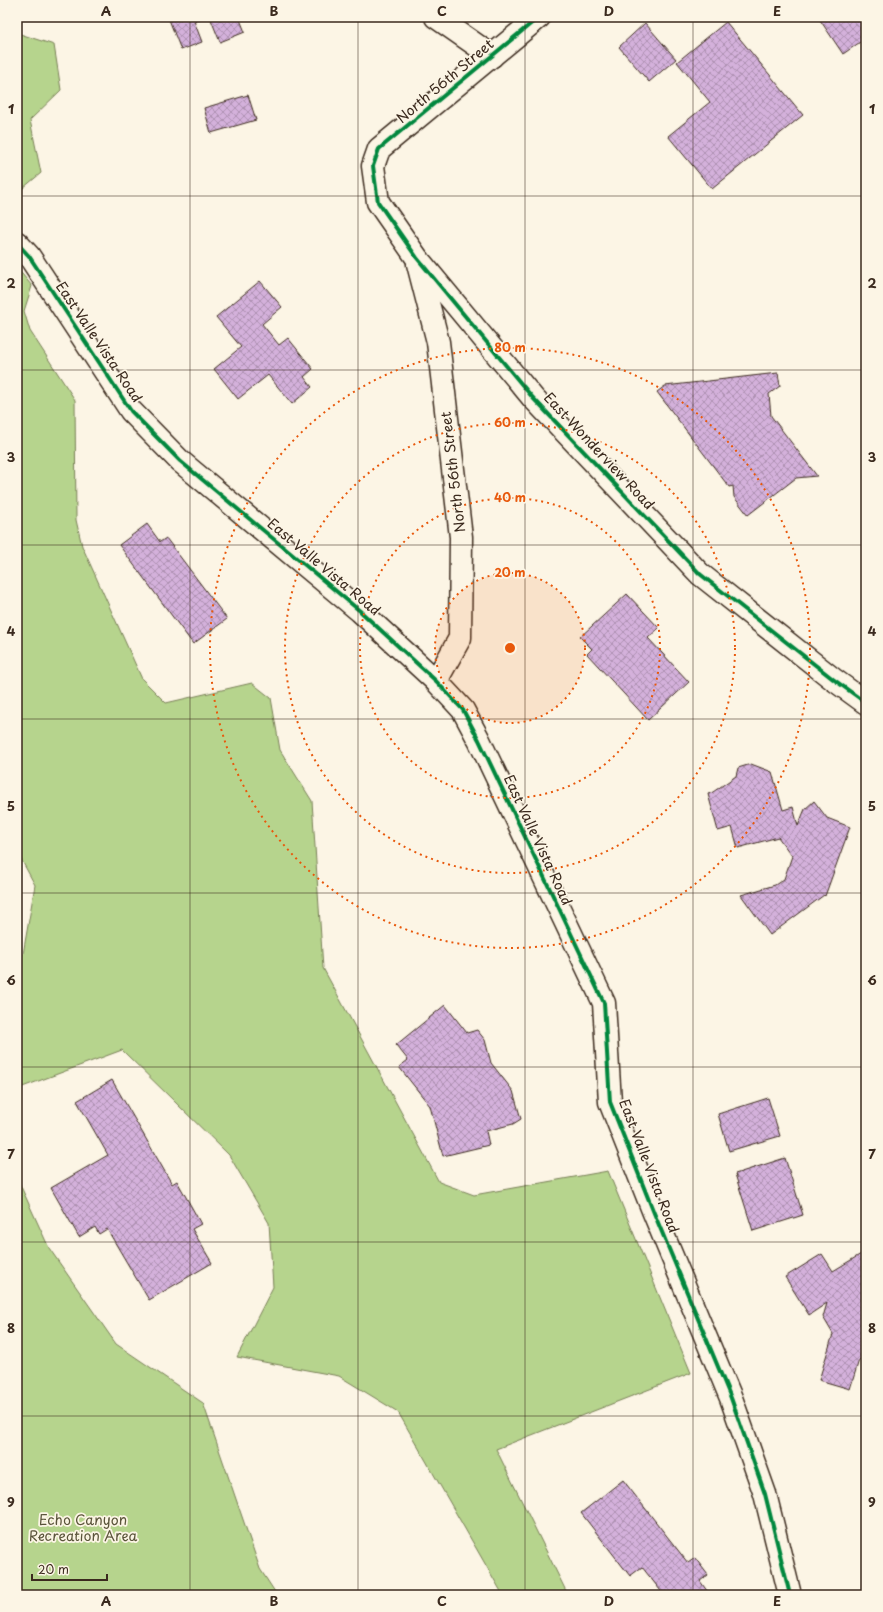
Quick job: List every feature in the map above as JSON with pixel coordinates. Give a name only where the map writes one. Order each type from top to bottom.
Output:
[{"type":"street","points":[[436,17],[492,56]]},
{"type":"street","name":"North 56th Street","points":[[373,166],[379,149],[538,17]]},
{"type":"street","name":"East Wonderview Road","points":[[373,166],[378,202],[417,258],[533,398],[700,574],[866,703]]},
{"type":"street","name":"East Valle Vista Road","points":[[17,243],[29,256],[131,411],[180,461],[360,611],[436,681],[463,710],[479,740],[604,1003],[610,1102],[654,1213],[731,1398],[765,1494],[790,1595]]},
{"type":"street","name":"North 56th Street","points":[[417,258],[438,342],[461,537],[460,638],[436,681]]},
{"type":"green space","points":[[17,33],[54,45],[61,90],[30,120],[41,173],[17,193]]},
{"type":"green space","points":[[17,268],[32,286],[24,311],[30,331],[75,400],[76,520],[82,546],[142,679],[166,703],[252,683],[271,698],[280,750],[312,801],[323,968],[439,1182],[474,1195],[608,1171],[691,1373],[496,1449],[568,1595],[503,1595],[398,1412],[339,1376],[237,1357],[273,1287],[269,1223],[229,1155],[122,1050],[17,1089],[17,961],[23,954],[35,885],[17,854]]},
{"type":"green space","name":"Echo Canyon Recreation Area","points":[[17,1178],[49,1248],[116,1344],[203,1403],[260,1569],[277,1595],[17,1595]]},
{"type":"building","points":[[168,17],[205,17],[194,21],[202,42],[181,50]]},
{"type":"building","points":[[210,17],[239,17],[245,32],[220,42]]},
{"type":"building","points":[[818,17],[866,17],[866,38],[843,54]]},
{"type":"building","points":[[726,22],[803,115],[712,189],[668,136],[710,102],[677,62]]},
{"type":"building","points":[[645,23],[676,59],[649,82],[619,47]]},
{"type":"building","points":[[248,95],[256,120],[211,133],[204,108]]},
{"type":"building","points":[[260,281],[282,307],[262,324],[279,345],[288,338],[313,369],[304,377],[312,387],[292,404],[268,375],[238,399],[214,369],[241,347],[216,317]]},
{"type":"building","points":[[778,373],[780,386],[769,394],[771,416],[817,476],[796,478],[748,515],[734,497],[733,486],[729,487],[657,392],[665,386]]},
{"type":"building","points":[[147,524],[160,542],[166,538],[227,619],[193,644],[119,545]]},
{"type":"building","points":[[627,594],[659,628],[648,638],[689,682],[648,720],[587,654],[592,649],[580,637]]},
{"type":"building","points":[[751,764],[772,772],[783,810],[793,807],[798,826],[805,809],[814,801],[827,818],[850,827],[825,896],[824,895],[770,935],[741,895],[775,885],[784,879],[792,856],[778,837],[738,848],[732,827],[718,831],[708,794],[736,776],[738,768]]},
{"type":"building","points":[[445,1005],[467,1033],[477,1030],[485,1040],[491,1063],[513,1091],[521,1119],[513,1124],[486,1131],[489,1145],[443,1156],[430,1106],[399,1067],[408,1060],[396,1045]]},
{"type":"building","points":[[112,1080],[172,1184],[177,1181],[201,1224],[192,1229],[212,1263],[149,1300],[107,1229],[99,1234],[95,1227],[79,1237],[51,1188],[108,1155],[77,1101]]},
{"type":"building","points":[[768,1098],[780,1136],[729,1151],[718,1114]]},
{"type":"building","points":[[785,1158],[803,1215],[753,1231],[735,1174]]},
{"type":"building","points":[[866,1251],[866,1355],[859,1360],[850,1389],[819,1380],[833,1334],[823,1317],[827,1303],[809,1315],[785,1277],[822,1254],[833,1271]]},
{"type":"building","points":[[623,1480],[688,1563],[695,1558],[708,1575],[700,1581],[710,1595],[664,1595],[642,1567],[630,1576],[581,1513]]},
{"type":"cycle path","points":[[539,17],[379,149],[373,166],[378,202],[417,258],[533,398],[700,574],[833,679],[866,703]]},
{"type":"cycle path","points":[[17,243],[29,256],[131,411],[180,461],[360,611],[436,681],[463,710],[479,740],[604,1003],[610,1102],[654,1213],[731,1398],[765,1494],[790,1595]]}]
